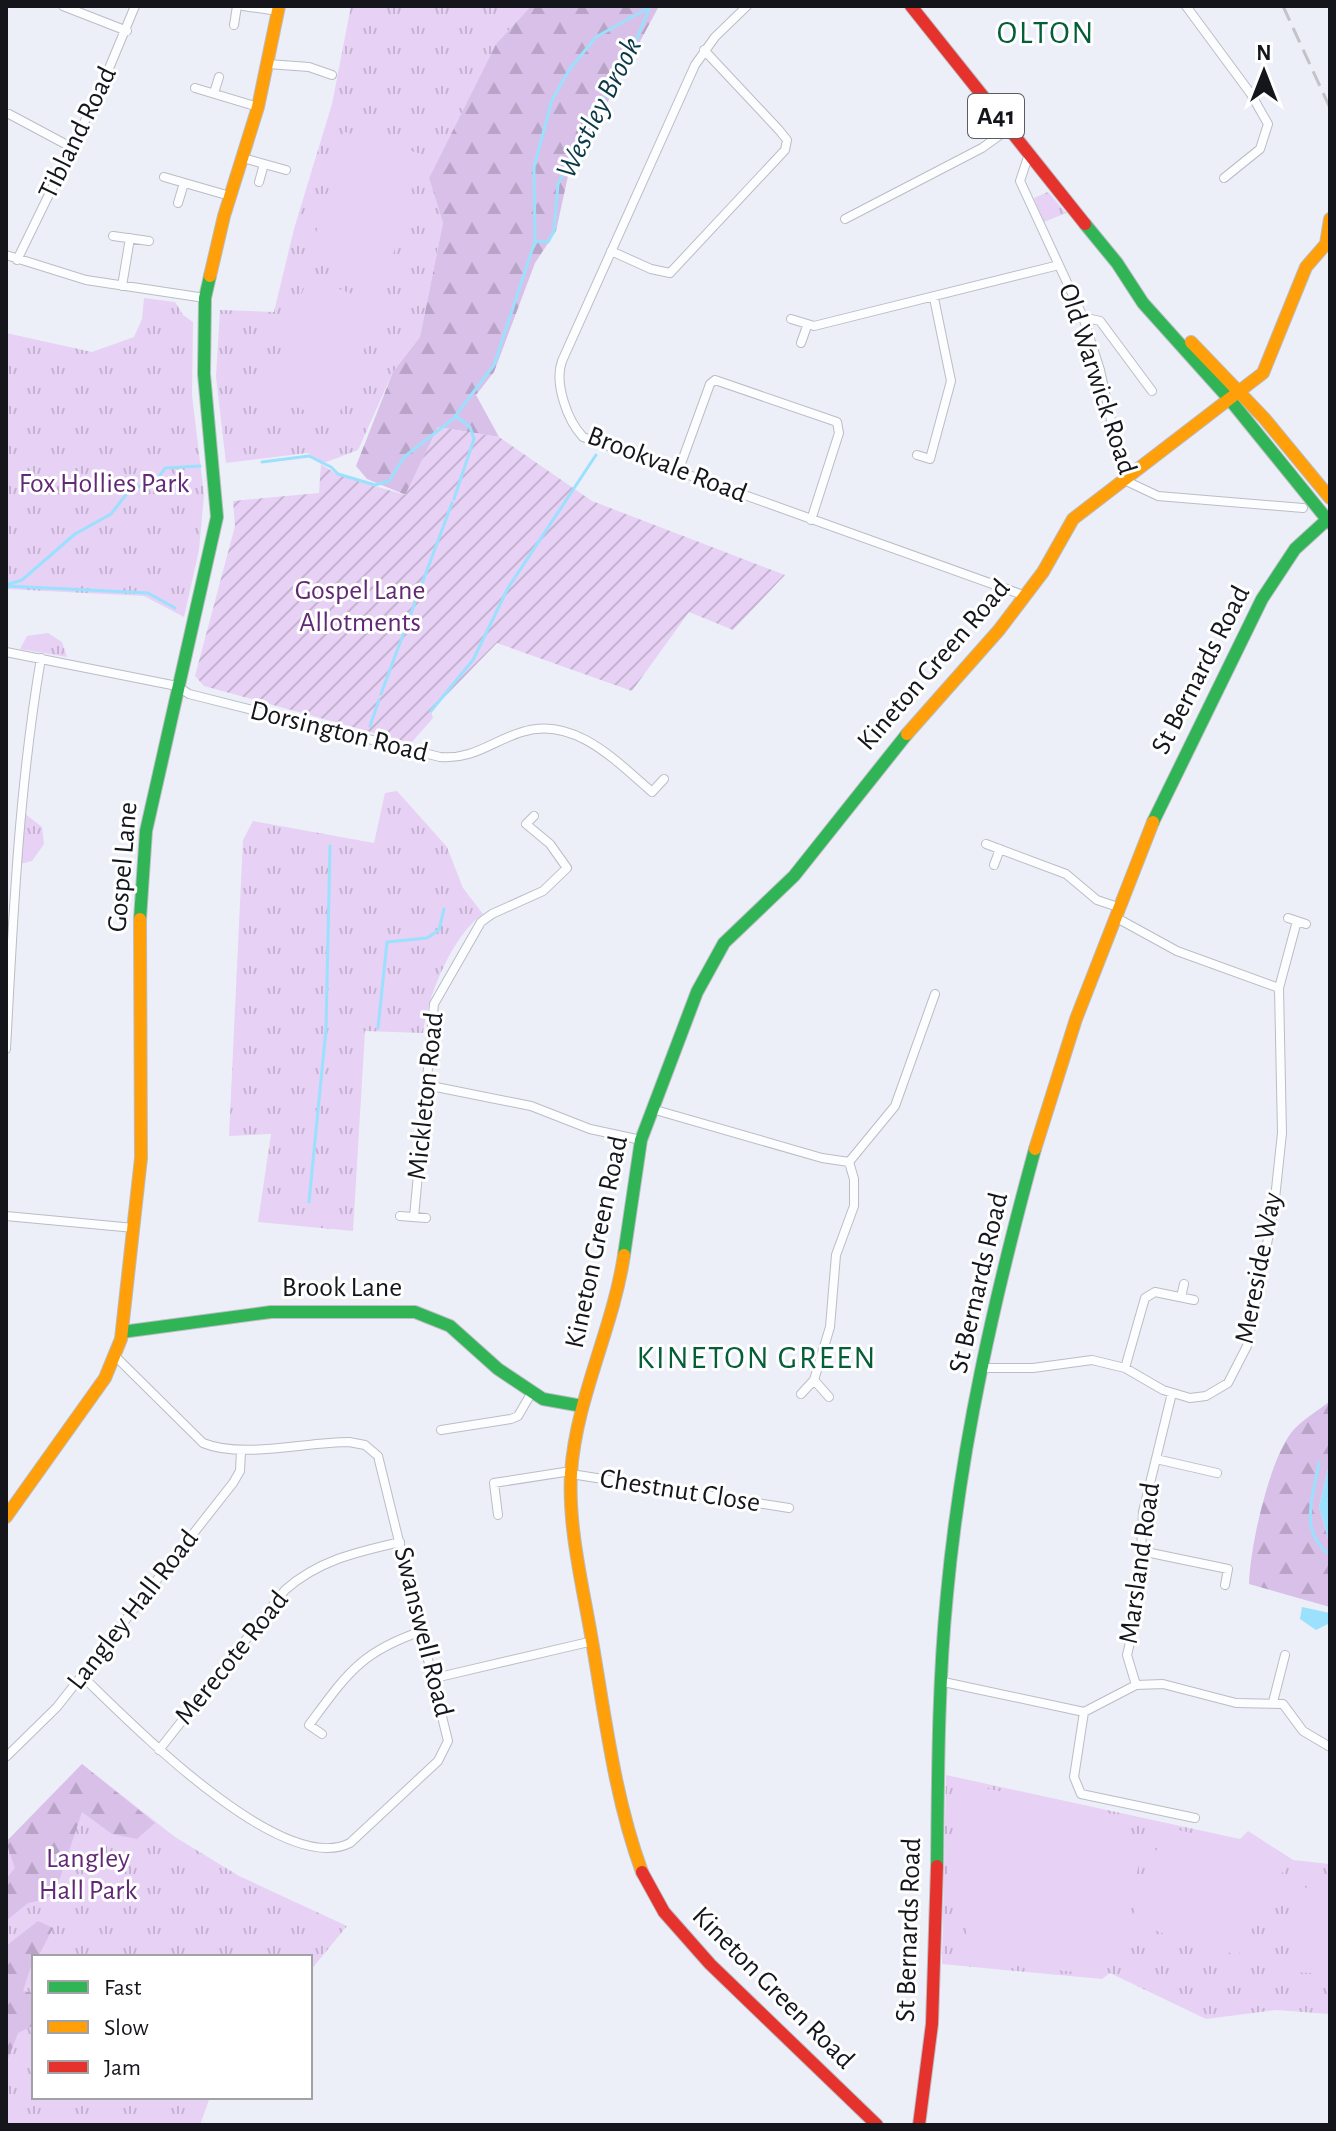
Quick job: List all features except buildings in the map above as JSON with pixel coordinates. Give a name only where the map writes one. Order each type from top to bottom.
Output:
[{"type":"main road","name":"A41","points":[[911,6],[1007,130],[1131,281],[1330,498]]},
{"type":"main road","name":"Gospel Lane","points":[[6,1517],[76,1423],[105,1378],[122,1332],[142,1140],[141,879],[150,801],[208,569],[217,517],[205,390],[205,298],[230,196],[258,107],[278,9]]},
{"type":"main road","points":[[1328,246],[1330,219]]},
{"type":"main road","name":"Kineton Green Road","points":[[877,2125],[710,1964],[664,1912],[643,1875],[622,1817],[578,1559],[571,1473],[582,1406],[610,1325],[641,1140],[713,958],[794,876],[890,753],[1026,596],[1073,519],[1236,397],[1263,373],[1306,267],[1328,246]]},
{"type":"main road","name":"A41","points":[[1236,397],[1329,520]]},
{"type":"main road","name":"St Bernards Road","points":[[919,2125],[932,2014],[939,1681],[947,1587],[982,1368],[1032,1163],[1064,1057],[1116,912],[1164,795],[1238,648],[1300,541],[1329,520]]},
{"type":"main road","name":"Brook Lane","points":[[122,1332],[243,1314],[404,1310],[450,1326],[487,1360],[543,1399],[582,1406]]},
{"type":"street","points":[[63,6],[127,31]]},
{"type":"street","name":"Tibland Road","points":[[17,260],[69,146],[127,31],[135,6]]},
{"type":"street","name":"Gospel Lane","points":[[234,25],[240,6],[278,9]]},
{"type":"street","name":"Brookvale Road","points":[[747,6],[704,50],[566,350],[558,378],[570,417],[583,437],[811,520],[986,579],[1026,596]]},
{"type":"street","points":[[1186,6],[1253,97],[1268,124],[1260,149],[1224,178]]},
{"type":"street","points":[[611,251],[651,269],[670,273],[785,150],[787,140],[779,130],[704,50]]},
{"type":"street","points":[[268,64],[309,67],[332,75]]},
{"type":"street","points":[[214,93],[219,77]]},
{"type":"street","points":[[195,88],[258,107]]},
{"type":"street","points":[[9,114],[69,146]]},
{"type":"street","points":[[845,219],[982,148],[1007,130]]},
{"type":"street","name":"Old Warwick Road","points":[[1028,156],[1020,181],[1083,317],[1100,370],[1124,480],[1158,496],[1303,508]]},
{"type":"street","points":[[243,158],[286,170]]},
{"type":"street","points":[[259,182],[264,164]]},
{"type":"street","points":[[164,177],[230,196]]},
{"type":"street","points":[[178,203],[184,183]]},
{"type":"street","points":[[113,236],[149,241]]},
{"type":"street","points":[[122,286],[130,238]]},
{"type":"street","points":[[6,255],[61,274],[205,298]]},
{"type":"street","points":[[791,319],[807,326],[934,298],[1059,265]]},
{"type":"street","points":[[917,455],[930,459],[951,391],[934,298]]},
{"type":"street","points":[[1083,317],[1100,321],[1152,391]]},
{"type":"street","points":[[801,343],[807,326]]},
{"type":"street","points":[[678,472],[710,384],[715,380],[837,422],[839,433],[811,520]]},
{"type":"street","points":[[6,652],[177,686]]},
{"type":"street","points":[[6,1049],[17,840],[30,715],[41,658]]},
{"type":"street","name":"Dorsington Road","points":[[177,686],[189,694],[440,757],[472,755],[534,729],[573,734],[605,752],[652,792],[664,779]]},
{"type":"street","name":"Mickleton Road","points":[[414,1217],[434,1004],[474,930],[492,914],[543,891],[567,868],[550,844],[526,824],[534,816]]},
{"type":"street","points":[[6,840],[17,840]]},
{"type":"street","points":[[986,844],[1066,874],[1097,900],[1177,951],[1279,988]]},
{"type":"street","points":[[994,865],[1000,849]]},
{"type":"street","name":"Mereside Way","points":[[982,1368],[1033,1368],[1092,1360],[1125,1368],[1172,1393],[1190,1398],[1217,1392],[1228,1383],[1247,1346],[1274,1208],[1282,1133],[1279,988],[1297,921]]},
{"type":"street","points":[[849,1162],[895,1106],[935,994]]},
{"type":"street","points":[[426,1085],[531,1106],[590,1129],[641,1140]]},
{"type":"street","points":[[652,1109],[822,1158],[849,1162]]},
{"type":"street","points":[[801,1394],[814,1380],[830,1327],[836,1255],[854,1206],[854,1179],[849,1162]]},
{"type":"street","points":[[6,1216],[134,1228]]},
{"type":"street","name":"Mickleton Road","points":[[400,1216],[426,1218]]},
{"type":"street","points":[[1181,1297],[1184,1284]]},
{"type":"street","points":[[1125,1368],[1145,1298],[1155,1292],[1194,1300]]},
{"type":"street","name":"Swanswell Road","points":[[82,1676],[159,1750],[233,1808],[301,1843],[337,1850],[350,1843],[446,1750],[447,1733],[435,1678],[378,1456],[365,1445],[325,1442],[241,1451],[203,1443],[114,1355]]},
{"type":"street","points":[[814,1380],[829,1397]]},
{"type":"street","points":[[441,1430],[511,1419],[518,1416],[532,1392]]},
{"type":"street","name":"Marsland Road","points":[[1136,1685],[1127,1655],[1138,1609],[1145,1493],[1172,1393]]},
{"type":"street","name":"Langley Hall Road","points":[[6,1757],[57,1707],[233,1483],[240,1471],[241,1451]]},
{"type":"street","points":[[1156,1459],[1217,1473]]},
{"type":"street","name":"Chestnut Close","points":[[498,1515],[494,1483],[571,1473],[789,1508]]},
{"type":"street","name":"Merecote Road","points":[[159,1750],[285,1590],[300,1577],[330,1560],[400,1542]]},
{"type":"street","points":[[1141,1551],[1228,1569],[1225,1585]]},
{"type":"street","points":[[322,1734],[309,1725],[357,1663],[392,1641],[422,1631]]},
{"type":"street","points":[[435,1678],[593,1641]]},
{"type":"street","points":[[1273,1702],[1285,1655]]},
{"type":"street","points":[[939,1681],[1084,1712],[1136,1685],[1163,1684],[1236,1703],[1273,1702],[1283,1704],[1303,1731],[1330,1747]]},
{"type":"street","points":[[1084,1712],[1074,1777],[1081,1794],[1195,1818]]},
{"type":"green space","points":[[351,6],[531,6],[496,44],[429,178],[443,223],[420,337],[393,372],[358,450],[321,464],[308,453],[226,463],[216,377],[220,310],[274,312],[294,229],[332,104]]},
{"type":"green space","points":[[531,6],[659,6],[568,176],[556,231],[535,263],[494,372],[476,395],[499,437],[438,427],[406,495],[367,479],[356,466],[393,372],[420,337],[443,223],[429,178],[496,44]]},
{"type":"green space","points":[[345,132],[422,154],[385,283],[308,261]]},
{"type":"green space","points":[[1048,192],[1066,213],[1044,222],[1034,198]]},
{"type":"green space","points":[[308,277],[381,305],[336,422],[264,395]]},
{"type":"green space","name":"Fox Hollies Park","points":[[144,298],[175,302],[183,315],[193,322],[192,395],[204,495],[199,550],[184,617],[144,596],[6,589],[6,333],[92,352],[134,337],[142,319]]},
{"type":"green space","name":"Gospel Lane Allotments","points":[[438,427],[499,437],[592,501],[785,575],[733,630],[689,612],[632,691],[497,643],[431,711],[433,718],[411,743],[204,686],[195,676],[235,526],[233,501],[319,493],[321,464],[338,475],[405,495]]},
{"type":"green space","points":[[48,633],[62,642],[67,657],[20,649],[27,636]]},
{"type":"green space","points":[[397,791],[447,847],[463,888],[483,914],[462,936],[443,968],[425,1018],[423,1033],[365,1031],[353,1231],[258,1222],[271,1134],[229,1136],[243,840],[253,821],[374,843],[385,793]]},
{"type":"green space","points":[[20,810],[42,827],[44,844],[32,861],[16,865]]},
{"type":"green space","points":[[1330,1401],[1330,1460],[1319,1507],[1330,1545],[1330,1607],[1249,1584],[1262,1505],[1275,1463],[1295,1428]]},
{"type":"green space","name":"Langley Hall Park","points":[[82,1764],[175,1837],[239,1876],[347,1926],[312,1969],[312,1955],[32,1955],[32,2099],[209,2099],[200,2125],[6,2125],[6,1842]]},
{"type":"green space","points":[[82,1764],[155,1823],[137,1839],[112,1834],[82,1812],[58,1884],[47,1899],[28,1903],[6,1921],[6,1879],[15,1868],[6,1842]]},
{"type":"green space","points":[[946,1775],[1240,1839],[1248,1831],[1293,1860],[1330,1864],[1330,2014],[1276,2010],[1206,2019],[1110,1973],[1102,1979],[942,1964]]},
{"type":"green space","points":[[984,1788],[1112,1814],[1134,1837],[1140,1860],[1121,1943],[1110,1956],[1085,1973],[986,1963],[967,1945],[965,1911],[949,1902],[949,1854],[962,1807],[971,1796]]},
{"type":"green space","points":[[1165,1827],[1240,1844],[1256,1837],[1290,1858],[1237,1957],[1193,1932],[1212,1897],[1204,1894],[1183,1942],[1131,1920]]},
{"type":"green space","points":[[1296,1887],[1330,1889],[1330,1974],[1291,1972]]},
{"type":"green space","points":[[38,1921],[53,1928],[39,1955],[32,1955],[23,1991],[32,1993],[32,2026],[18,2033],[6,2064],[6,1946]]},
{"type":"water","points":[[1330,1460],[1330,1545],[1319,1507]]},
{"type":"water","points":[[1302,1607],[1330,1613],[1330,1623],[1316,1630],[1300,1619]]},
{"type":"waterway","name":"Westley Brook","points":[[535,241],[548,242],[554,231],[558,184],[613,79],[628,60],[650,6]]},
{"type":"waterway","name":"Westley Brook","points":[[262,462],[309,456],[338,474],[375,485],[389,481],[404,457],[453,419],[494,365],[535,241],[534,167],[552,100],[569,70],[596,37],[648,8]]},
{"type":"waterway","points":[[454,499],[474,439],[470,427],[456,416]]},
{"type":"waterway","points":[[431,711],[473,660],[508,588],[596,455]]},
{"type":"waterway","name":"Westley Brook","points":[[6,585],[22,580],[75,534],[111,514],[132,487],[153,485],[165,468],[200,466]]},
{"type":"waterway","points":[[381,694],[452,503]]},
{"type":"waterway","points":[[6,586],[148,593],[175,608]]},
{"type":"waterway","points":[[370,726],[379,700]]},
{"type":"waterway","points":[[309,1202],[326,1029],[330,846]]},
{"type":"waterway","points":[[378,1028],[387,942],[427,938],[439,930],[444,909]]},
{"type":"waterway","points":[[1319,1463],[1311,1501],[1311,1524],[1320,1546],[1330,1555]]},
{"type":"railway","points":[[1283,6],[1330,108]]},
{"type":"traffic: fast","points":[[1085,224],[1117,263],[1143,303],[1231,401],[1330,523]]},
{"type":"traffic: fast","points":[[140,919],[146,831],[217,517],[204,374],[205,298],[210,276]]},
{"type":"traffic: fast","points":[[1153,822],[1262,599],[1295,549],[1330,517]]},
{"type":"traffic: fast","points":[[624,1255],[641,1140],[697,992],[724,943],[794,876],[907,734]]},
{"type":"traffic: fast","points":[[937,1866],[942,1662],[953,1538],[981,1370],[1035,1149]]},
{"type":"traffic: fast","points":[[122,1332],[271,1312],[415,1312],[450,1326],[498,1369],[543,1399],[582,1406]]},
{"type":"traffic: slow","points":[[210,276],[224,216],[258,107],[279,6]]},
{"type":"traffic: slow","points":[[907,734],[999,630],[1043,572],[1073,519],[1263,373],[1306,267],[1326,244],[1330,219]]},
{"type":"traffic: slow","points":[[1191,342],[1264,418],[1330,498]]},
{"type":"traffic: slow","points":[[1035,1149],[1076,1019],[1153,822]]},
{"type":"traffic: slow","points":[[6,1517],[105,1378],[121,1339],[141,1158],[140,919]]},
{"type":"traffic: slow","points":[[624,1255],[612,1310],[580,1418],[574,1445],[571,1493],[576,1554],[611,1755],[624,1814],[642,1872]]},
{"type":"traffic: jam","points":[[911,6],[1085,224]]},
{"type":"traffic: jam","points":[[919,2125],[932,2024],[937,1866]]},
{"type":"traffic: jam","points":[[642,1872],[664,1912],[710,1964],[877,2125]]},
{"type":"district","name":"OLTON","points":[[1046,33]]},
{"type":"district","name":"KINETON GREEN","points":[[757,1358]]}]
